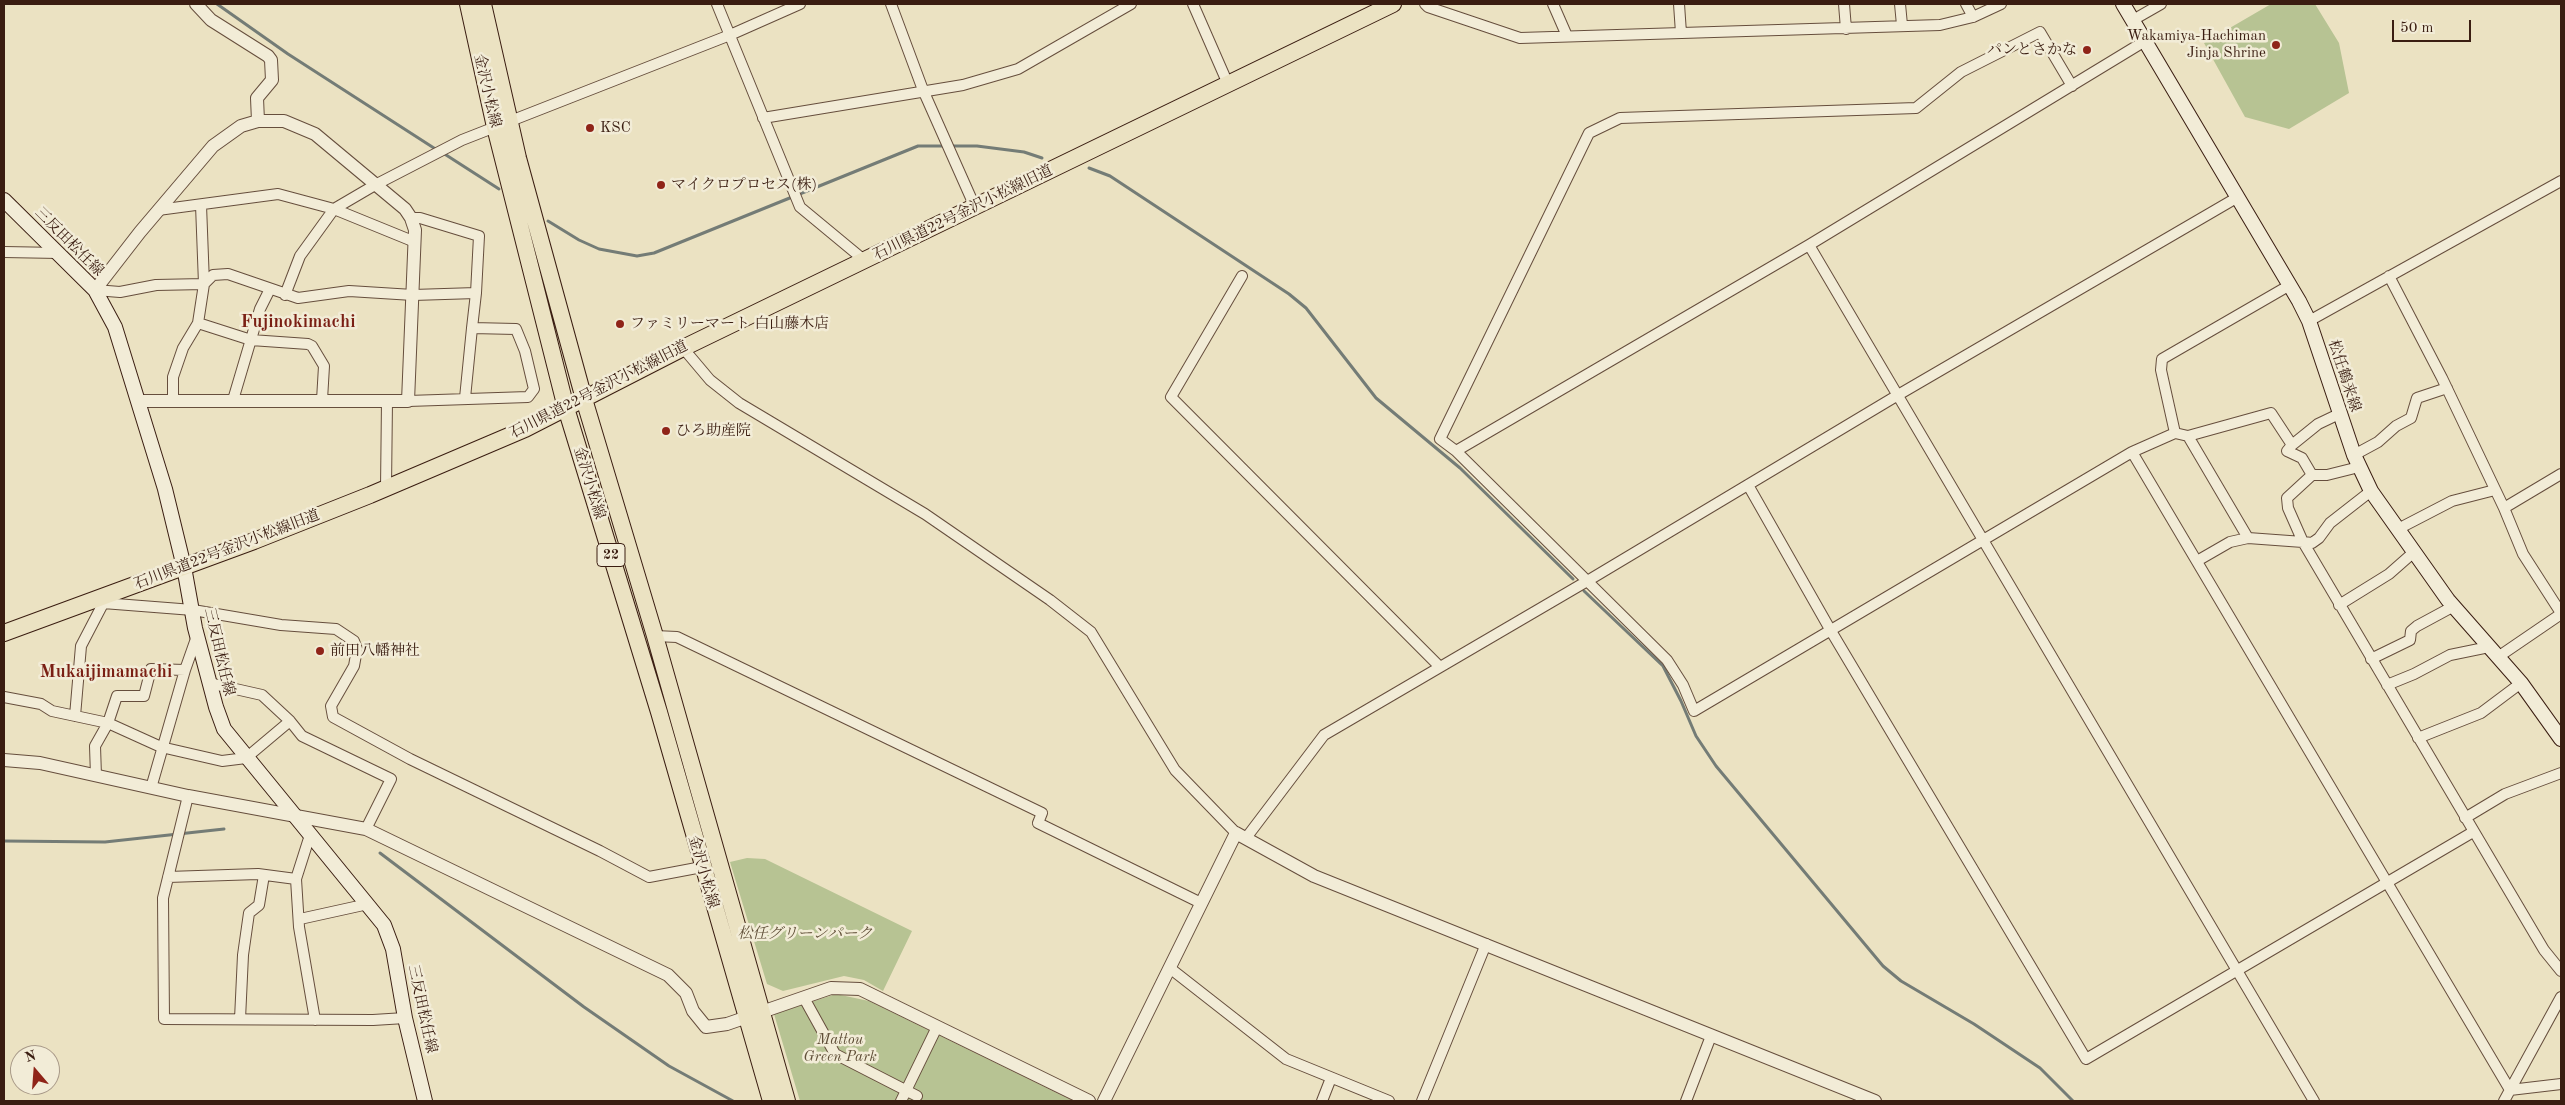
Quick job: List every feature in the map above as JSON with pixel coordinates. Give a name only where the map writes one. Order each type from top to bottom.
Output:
[{"type":"main road","name":"金沢小松線","points":[[468,4],[655,636],[787,1101]]},
{"type":"main road","name":"金沢小松線","points":[[483,4],[503,125],[566,408],[658,712],[771,1101]]},
{"type":"main road","name":"石川県道22号金沢小松線旧道","points":[[4,633],[105,599],[386,488],[500,440],[683,348],[1393,4]]},
{"type":"main road","name":"松任鶴来線","points":[[2123,4],[2290,285],[2309,321],[2339,414],[2356,461],[2370,491],[2454,606],[2521,683],[2561,739]]},
{"type":"main road","name":"三反田松任線","points":[[4,200],[95,290],[115,327],[166,489],[184,567],[197,636],[209,683],[224,729],[384,924],[393,949],[405,1018],[425,1101]]},
{"type":"street","points":[[196,4],[211,20],[268,56],[271,60],[272,80],[257,98],[258,121]]},
{"type":"street","points":[[717,4],[800,207],[864,260]]},
{"type":"street","points":[[285,295],[300,256],[334,209],[375,185],[453,144],[730,35],[800,4]]},
{"type":"street","points":[[891,4],[923,90],[975,207]]},
{"type":"street","points":[[763,118],[963,84],[1018,70],[1131,4]]},
{"type":"street","points":[[1193,4],[1228,84]]},
{"type":"street","points":[[1425,4],[1428,7],[1520,38],[1940,25],[1973,17],[2001,4]]},
{"type":"street","points":[[1553,4],[1566,36]]},
{"type":"street","points":[[1679,4],[1681,33]]},
{"type":"street","points":[[1844,4],[1846,29]]},
{"type":"street","points":[[1900,4],[1902,25]]},
{"type":"street","points":[[1966,4],[1973,17]]},
{"type":"street","points":[[2133,20],[2161,4]]},
{"type":"street","points":[[2072,86],[2040,32],[1961,72],[1916,108],[1620,118],[1589,133],[1440,439],[1456,451],[1589,580],[1667,660],[1682,685],[1694,711],[2132,452],[2175,433],[2188,436],[2271,413],[2292,445]]},
{"type":"street","points":[[1456,451],[1809,245],[2145,41]]},
{"type":"street","points":[[95,290],[158,210],[213,146],[241,126],[258,121],[284,121],[315,134],[406,209],[411,218],[415,230],[415,242],[408,401]]},
{"type":"street","points":[[2309,321],[2561,181]]},
{"type":"street","points":[[158,210],[278,194],[334,209],[415,242]]},
{"type":"street","points":[[1104,1101],[1171,968],[1200,904],[1241,836],[1324,735],[1589,580],[1898,394],[2238,197]]},
{"type":"street","points":[[173,400],[173,377],[183,348],[198,323],[204,284],[201,205]]},
{"type":"street","points":[[411,218],[420,218],[478,236],[476,293],[464,398]]},
{"type":"street","points":[[1809,245],[2314,1101]]},
{"type":"street","points":[[4,252],[59,254]]},
{"type":"street","points":[[95,290],[120,292],[156,284],[204,284],[213,275],[228,274],[298,298],[349,291],[413,295],[476,293]]},
{"type":"street","points":[[1242,276],[1171,397],[1440,667]]},
{"type":"street","points":[[2389,276],[2447,388],[2504,508],[2523,554],[2561,613],[2498,657]]},
{"type":"street","points":[[2175,433],[2161,370],[2162,359],[2290,285]]},
{"type":"street","points":[[233,400],[260,309],[270,289]]},
{"type":"street","points":[[198,323],[251,340],[312,346],[324,366],[322,400]]},
{"type":"street","points":[[139,401],[408,401],[528,397],[534,389],[516,329],[472,328]]},
{"type":"street","points":[[683,348],[710,380],[739,402],[925,514],[1050,600],[1091,632],[1175,770],[1241,836],[1314,876],[1875,1101]]},
{"type":"street","points":[[2447,388],[2417,398],[2411,418],[2396,426],[2356,461],[2327,475],[2312,475],[2287,498],[2288,508],[2303,542],[2339,605],[2544,950],[2561,971]]},
{"type":"street","points":[[386,488],[387,401]]},
{"type":"street","points":[[2312,475],[2302,458],[2287,451],[2318,424],[2339,414]]},
{"type":"street","points":[[2188,436],[2248,538]]},
{"type":"street","points":[[2132,452],[2510,1090]]},
{"type":"street","points":[[2504,508],[2561,474]]},
{"type":"street","points":[[1748,485],[1831,631],[2086,1059],[2473,832]]},
{"type":"street","points":[[2398,529],[2452,501],[2495,490]]},
{"type":"street","points":[[2197,561],[2230,542],[2248,538],[2312,543],[2320,538],[2330,523],[2370,491]]},
{"type":"street","points":[[2339,605],[2389,574],[2414,552]]},
{"type":"street","points":[[75,716],[82,646],[105,599],[193,610],[281,625],[336,629],[354,641],[357,649],[354,666],[330,706],[332,717],[410,759],[600,851],[649,878],[702,867]]},
{"type":"street","points":[[2371,659],[2410,640],[2411,631],[2417,626],[2454,606]]},
{"type":"street","points":[[151,788],[161,747],[197,636]]},
{"type":"street","points":[[655,636],[677,637],[1033,809],[1042,814],[1038,823],[1200,904]]},
{"type":"street","points":[[2387,685],[2414,674],[2450,655],[2489,647]]},
{"type":"street","points":[[96,776],[95,746],[108,723],[117,696],[144,696],[151,669],[185,670]]},
{"type":"street","points":[[209,683],[262,695],[290,721],[302,736],[391,779],[366,829]]},
{"type":"street","points":[[2418,738],[2481,713],[2521,683]]},
{"type":"street","points":[[4,697],[41,704],[52,711],[108,723],[161,747],[222,761],[246,758],[290,721]]},
{"type":"street","points":[[4,760],[40,763],[188,796],[366,829],[668,975],[686,993],[693,1011],[706,1027],[727,1024],[831,988],[860,989],[1085,1100]]},
{"type":"street","points":[[2465,818],[2506,794],[2561,773]]},
{"type":"street","points":[[188,796],[164,898],[164,1019],[315,1020],[405,1018]]},
{"type":"street","points":[[310,835],[296,880],[315,1020]]},
{"type":"street","points":[[168,877],[264,875],[296,880]]},
{"type":"street","points":[[240,1019],[243,954],[249,913],[259,905],[264,875]]},
{"type":"street","points":[[300,919],[368,904]]},
{"type":"street","points":[[1422,1101],[1486,944]]},
{"type":"street","points":[[1171,968],[1286,1058],[1389,1101]]},
{"type":"street","points":[[2504,1101],[2561,997]]},
{"type":"street","points":[[804,998],[835,1054],[918,1096]]},
{"type":"street","points":[[901,1101],[937,1027]]},
{"type":"street","points":[[1686,1101],[1711,1036]]},
{"type":"street","points":[[1322,1101],[1331,1078]]},
{"type":"street","points":[[2510,1090],[2561,1084]]},
{"type":"green space","points":[[2271,4],[2315,4],[2339,43],[2349,93],[2289,129],[2245,117],[2204,43]]},
{"type":"green space","name":"松任グリーンパーク","points":[[747,858],[765,859],[912,931],[883,991],[864,980],[844,976],[783,991],[767,984],[730,862]]},
{"type":"green space","name":"Mattou Green Park","points":[[836,994],[869,1001],[1071,1100],[800,1101],[774,1014]]},
{"type":"waterway","points":[[217,4],[288,54],[437,150]]},
{"type":"waterway","points":[[548,221],[579,240],[599,249],[637,256],[654,253],[918,146],[945,146]]},
{"type":"waterway","points":[[951,146],[977,146],[1024,152],[1042,158]]},
{"type":"waterway","points":[[443,153],[499,189]]},
{"type":"waterway","points":[[1089,168],[1110,176],[1289,294],[1306,308],[1376,398],[1460,468],[1573,579]]},
{"type":"waterway","points":[[1584,591],[1663,666],[1696,736],[1716,766],[1883,966],[1901,981],[1974,1024],[2040,1068],[2073,1101]]},
{"type":"waterway","points":[[4,841],[105,842],[224,829]]},
{"type":"waterway","points":[[380,853],[584,1007],[669,1066],[733,1101]]},
{"type":"place","name":"Wakamiya-Hachiman Jinja Shrine","points":[[2276,45]]},
{"type":"place","name":"パンとさかな","points":[[2087,50]]},
{"type":"place","name":"KSC","points":[[590,128]]},
{"type":"place","name":"マイクロプロセス(株)","points":[[661,185]]},
{"type":"place","name":"ファミリーマート 白山藤木店","points":[[620,324]]},
{"type":"place","name":"ひろ助産院","points":[[666,431]]},
{"type":"place","name":"前田八幡神社","points":[[320,651]]},
{"type":"district","name":"Fujinokimachi","points":[[298,322]]},
{"type":"district","name":"Mukaijimamachi","points":[[106,672]]}]
